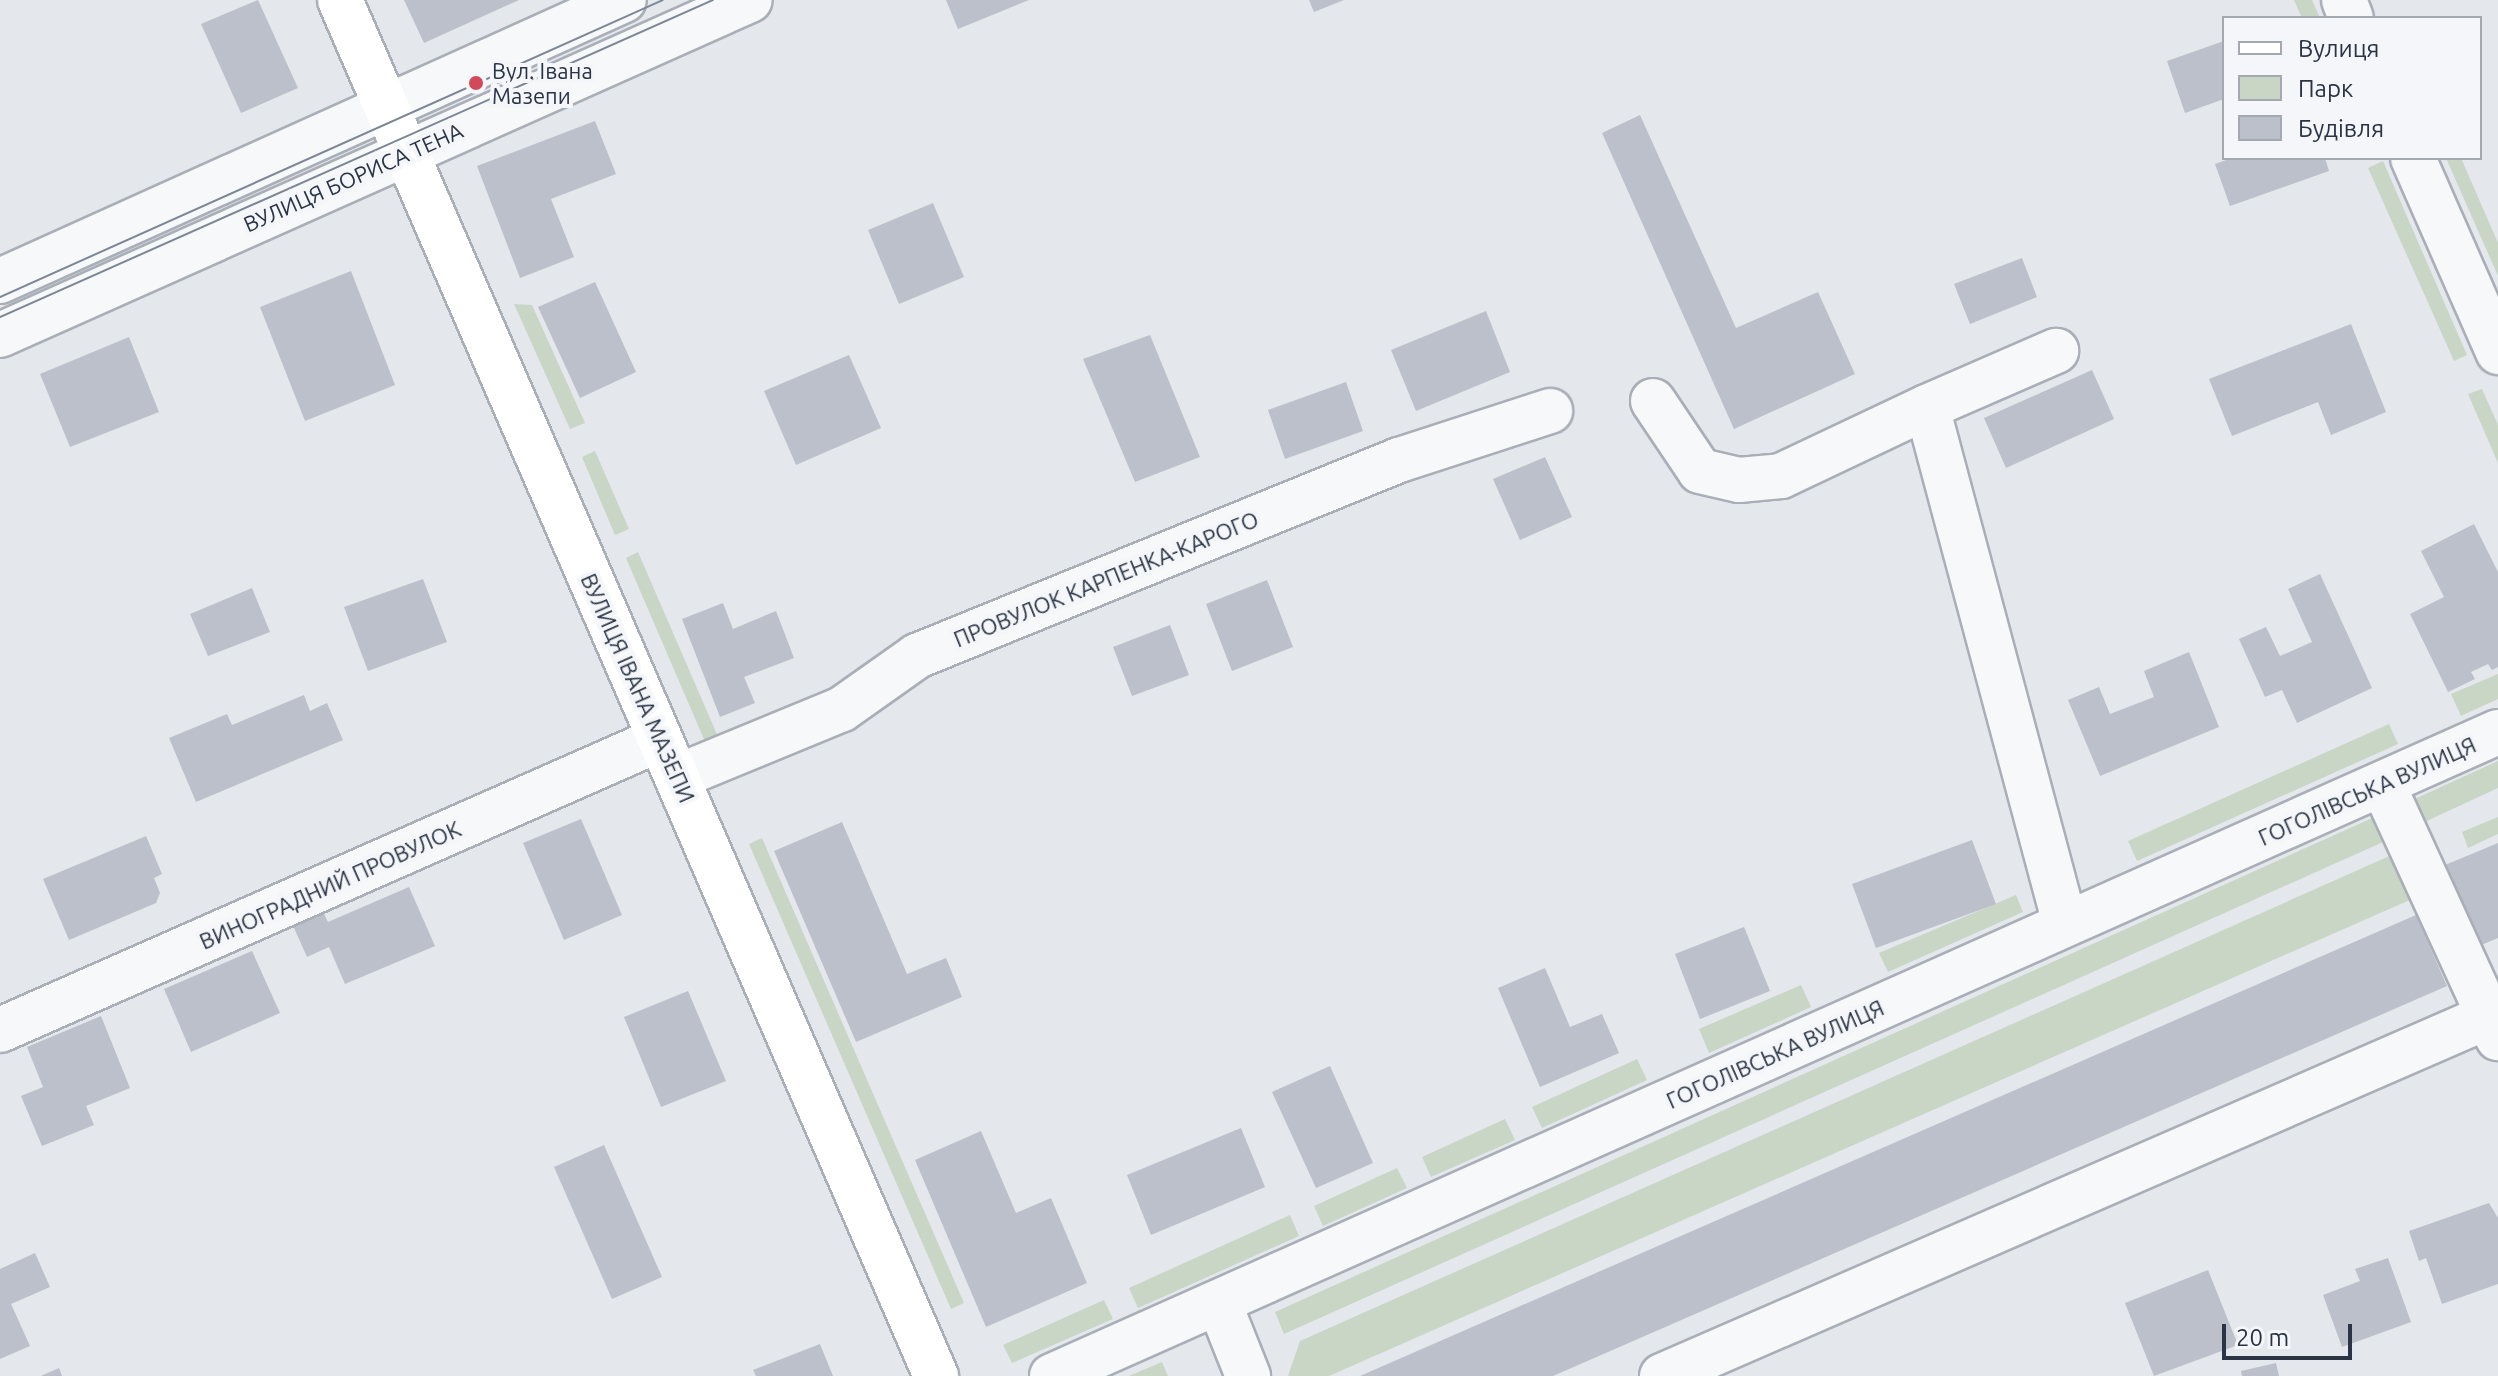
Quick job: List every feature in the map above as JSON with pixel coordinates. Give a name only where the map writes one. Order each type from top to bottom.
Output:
[{"type":"main road","name":"ВУЛИЦЯ ІВАНА МАЗЕПИ","points":[[340,0],[936,1376]]},
{"type":"street","points":[[0,281],[624,0]]},
{"type":"street","name":"ВУЛИЦЯ БОРИСА ТЕНА","points":[[0,335],[750,0]]},
{"type":"street","points":[[2414,160],[2498,352]]},
{"type":"street","points":[[1653,401],[1700,471],[1739,480],[1781,476],[1927,407],[2056,351]]},
{"type":"street","points":[[1927,407],[2065,924]]},
{"type":"street","name":"ПРОВУЛОК КАРПЕНКА-КАРОГО","points":[[669,758],[842,709],[917,656],[1399,460],[1550,411]]},
{"type":"street","name":"ГОГОЛІВСЬКА ВУЛИЦЯ","points":[[1052,1376],[2498,732]]},
{"type":"street","name":"ВИНОГРАДНИЙ ПРОВУЛОК","points":[[0,1030],[669,758]]},
{"type":"street","points":[[1662,1376],[2494,1027],[2383,785]]},
{"type":"street","points":[[1219,1303],[1248,1376]]},
{"type":"green space","points":[[2294,0],[2312,0],[2319,16],[2301,16]]},
{"type":"green space","points":[[2447,160],[2462,160],[2498,243],[2498,276]]},
{"type":"green space","points":[[2383,161],[2467,355],[2454,361],[2368,168]]},
{"type":"green space","points":[[514,304],[532,305],[585,423],[570,429]]},
{"type":"green space","points":[[2482,389],[2498,425],[2498,463],[2468,394]]},
{"type":"green space","points":[[595,451],[629,529],[615,535],[582,457]]},
{"type":"green space","points":[[638,552],[719,739],[706,744],[626,558]]},
{"type":"green space","points":[[2498,674],[2498,699],[2461,716],[2451,694]]},
{"type":"green space","points":[[2389,724],[2398,744],[2137,861],[2128,841]]},
{"type":"green space","points":[[2498,761],[2498,788],[2418,825],[2408,802]]},
{"type":"green space","points":[[2379,815],[2389,835],[2383,842],[1284,1334],[1275,1312]]},
{"type":"green space","points":[[2498,817],[2498,834],[2468,848],[2462,832]]},
{"type":"green space","points":[[762,838],[964,1303],[951,1309],[749,844]]},
{"type":"green space","points":[[2394,854],[2412,899],[1329,1376],[1288,1376],[1300,1341]]},
{"type":"green space","points":[[2016,895],[2023,912],[1888,972],[1879,953]]},
{"type":"green space","points":[[1801,985],[1811,1007],[1709,1053],[1699,1029]]},
{"type":"green space","points":[[1637,1059],[1647,1080],[1542,1128],[1532,1107]]},
{"type":"green space","points":[[1505,1119],[1515,1140],[1431,1177],[1422,1157]]},
{"type":"green space","points":[[1397,1168],[1407,1188],[1323,1226],[1314,1206]]},
{"type":"green space","points":[[1290,1215],[1299,1236],[1138,1308],[1129,1288]]},
{"type":"green space","points":[[1104,1300],[1113,1319],[1012,1363],[1003,1345]]},
{"type":"green space","points":[[1162,1362],[1168,1376],[1129,1376]]},
{"type":"building","points":[[258,0],[298,88],[241,113],[201,24]]},
{"type":"building","points":[[404,0],[519,0],[424,43]]},
{"type":"building","points":[[946,0],[1029,0],[958,29]]},
{"type":"building","points":[[1309,0],[1344,0],[1314,12]]},
{"type":"building","points":[[2222,42],[2222,100],[2185,113],[2167,61]]},
{"type":"building","points":[[1640,115],[1736,328],[1818,292],[1855,374],[1734,429],[1602,133]]},
{"type":"building","points":[[595,121],[616,174],[551,199],[574,257],[520,278],[477,166]]},
{"type":"building","points":[[2226,160],[2326,160],[2329,171],[2230,206],[2215,164]]},
{"type":"building","points":[[933,203],[964,277],[899,304],[868,230]]},
{"type":"building","points":[[2022,258],[2037,297],[1970,324],[1954,284]]},
{"type":"building","points":[[351,271],[395,385],[305,421],[260,307]]},
{"type":"building","points":[[595,282],[636,372],[580,398],[538,307]]},
{"type":"building","points":[[1486,311],[1510,372],[1416,411],[1391,350]]},
{"type":"building","points":[[2351,324],[2386,412],[2331,435],[2318,402],[2232,436],[2209,379]]},
{"type":"building","points":[[1150,335],[1200,457],[1135,482],[1083,359]]},
{"type":"building","points":[[129,337],[159,412],[70,447],[40,374]]},
{"type":"building","points":[[849,355],[881,428],[796,465],[764,391]]},
{"type":"building","points":[[2092,370],[2114,419],[2006,468],[1984,418]]},
{"type":"building","points":[[1346,382],[1363,431],[1285,459],[1268,410]]},
{"type":"building","points":[[1545,457],[1572,517],[1520,540],[1493,479]]},
{"type":"building","points":[[2474,524],[2498,572],[2498,667],[2492,670],[2488,664],[2471,672],[2475,679],[2448,692],[2410,614],[2444,597],[2421,551]]},
{"type":"building","points":[[2320,574],[2372,688],[2297,723],[2282,690],[2265,697],[2239,639],[2266,627],[2280,656],[2312,642],[2288,589]]},
{"type":"building","points":[[423,579],[447,642],[368,671],[344,607]]},
{"type":"building","points":[[1267,580],[1293,647],[1232,671],[1206,604]]},
{"type":"building","points":[[252,588],[270,632],[208,656],[190,614]]},
{"type":"building","points":[[723,603],[733,629],[776,611],[794,658],[744,677],[755,703],[720,717],[682,619]]},
{"type":"building","points":[[1170,625],[1189,675],[1132,696],[1113,647]]},
{"type":"building","points":[[2189,652],[2219,727],[2100,776],[2068,700],[2099,687],[2110,714],[2154,697],[2144,671]]},
{"type":"building","points":[[304,695],[310,711],[327,703],[343,740],[196,802],[169,738],[227,714],[232,725]]},
{"type":"building","points":[[581,819],[622,915],[564,940],[523,843]]},
{"type":"building","points":[[842,822],[907,974],[946,958],[962,997],[856,1042],[774,851]]},
{"type":"building","points":[[146,836],[162,874],[154,878],[160,893],[156,903],[69,940],[43,879]]},
{"type":"building","points":[[1972,840],[1996,904],[1876,948],[1852,884]]},
{"type":"building","points":[[2498,843],[2498,938],[2472,949],[2438,868]]},
{"type":"building","points":[[409,887],[435,946],[345,984],[329,947],[307,957],[291,921],[321,908],[328,922]]},
{"type":"building","points":[[2416,915],[2447,986],[1553,1376],[1360,1376]]},
{"type":"building","points":[[1744,927],[1770,991],[1700,1019],[1675,954]]},
{"type":"building","points":[[252,951],[280,1013],[191,1052],[164,989]]},
{"type":"building","points":[[1545,968],[1570,1027],[1602,1014],[1619,1053],[1540,1087],[1498,988]]},
{"type":"building","points":[[688,991],[726,1081],[661,1107],[624,1017]]},
{"type":"building","points":[[101,1016],[130,1088],[86,1106],[94,1125],[42,1146],[21,1096],[43,1087],[27,1047]]},
{"type":"building","points":[[1330,1066],[1373,1163],[1316,1188],[1272,1092]]},
{"type":"building","points":[[1241,1128],[1265,1187],[1151,1235],[1127,1175]]},
{"type":"building","points":[[981,1131],[1016,1213],[1051,1198],[1087,1283],[986,1327],[915,1160]]},
{"type":"building","points":[[604,1145],[662,1277],[612,1299],[554,1167]]},
{"type":"building","points":[[2489,1203],[2498,1218],[2498,1284],[2442,1304],[2426,1258],[2419,1261],[2409,1231]]},
{"type":"building","points":[[35,1253],[50,1287],[11,1304],[30,1346],[0,1359],[0,1269]]},
{"type":"building","points":[[2388,1258],[2411,1322],[2342,1347],[2323,1295],[2360,1281],[2355,1269]]},
{"type":"building","points":[[2208,1270],[2238,1345],[2154,1376],[2125,1303]]},
{"type":"building","points":[[820,1344],[833,1376],[756,1376],[753,1370]]},
{"type":"building","points":[[2276,1363],[2279,1376],[2242,1376],[2241,1371]]},
{"type":"building","points":[[59,1368],[62,1376],[41,1376]]},
{"type":"tram line","points":[[0,297],[663,0]]},
{"type":"tram line","points":[[0,317],[713,0]]},
{"type":"place","name":"Вул. Івана Мазепи","points":[[476,83]]}]
